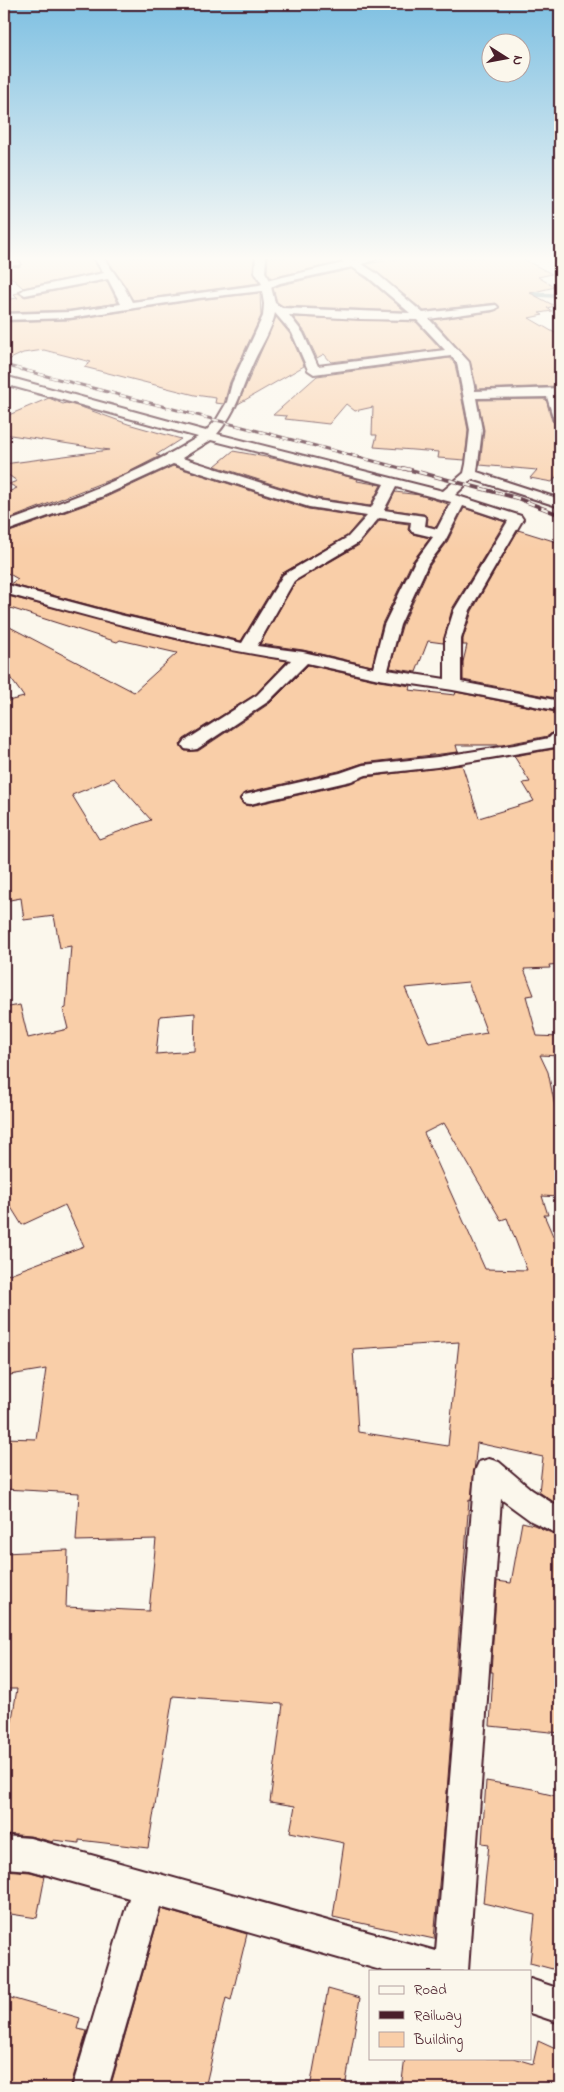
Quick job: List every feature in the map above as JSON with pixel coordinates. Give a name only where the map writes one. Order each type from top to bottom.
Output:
[{"type":"street","points":[[4,528],[96,494],[172,459],[209,436],[222,421],[233,402],[238,383],[251,355]]},
{"type":"street","points":[[308,355],[314,370],[433,355]]},
{"type":"street","points":[[379,674],[392,625],[421,563],[442,534],[453,498],[470,474],[476,430],[462,362],[457,355]]},
{"type":"street","points":[[4,380],[209,436],[453,498],[516,519],[462,610],[452,639],[452,685]]},
{"type":"street","points":[[470,395],[560,392]]},
{"type":"street","points":[[544,393],[553,394],[555,408],[560,420]]},
{"type":"street","points":[[172,459],[314,504],[419,519],[417,530],[442,534]]},
{"type":"street","points":[[470,474],[555,497]]},
{"type":"street","points":[[247,649],[288,578],[353,540],[375,514],[392,482]]},
{"type":"street","points":[[4,588],[117,619],[247,649],[304,657],[379,674],[452,685],[560,706]]},
{"type":"street","points":[[190,745],[264,698],[304,657]]},
{"type":"street","points":[[250,799],[346,777],[363,770],[437,762],[514,750],[555,742],[560,737]]},
{"type":"street","points":[[451,1970],[489,1471],[503,1485],[548,1516],[560,1522]]},
{"type":"street","points":[[4,1852],[30,1854],[441,1970]]},
{"type":"street","points":[[90,2088],[149,1888]]},
{"type":"street","points":[[532,1997],[560,2006]]},
{"type":"building","points":[[4,355],[20,355],[4,362]]},
{"type":"building","points":[[62,355],[243,355],[230,382],[224,404],[215,403],[216,398],[195,395],[84,367],[91,362]]},
{"type":"building","points":[[260,355],[299,355],[304,366],[238,404]]},
{"type":"building","points":[[325,355],[393,355],[331,362]]},
{"type":"building","points":[[464,355],[560,355],[560,386],[477,389],[470,361]]},
{"type":"building","points":[[450,358],[455,364],[468,430],[465,460],[438,458],[439,452],[374,447],[377,435],[372,435],[373,407],[355,411],[346,404],[329,424],[285,419],[287,416],[273,415],[317,376]]},
{"type":"building","points":[[49,398],[63,404],[66,403],[84,408],[128,424],[181,439],[156,455],[160,456],[127,473],[4,521],[4,494],[17,488],[9,484],[17,481],[4,472],[4,464],[109,450],[4,434],[4,417]]},
{"type":"building","points":[[546,399],[552,421],[560,426],[560,472],[552,482],[530,478],[537,470],[480,465],[484,430],[478,400]]},
{"type":"building","points":[[233,451],[282,460],[358,479],[357,481],[381,485],[370,506],[316,498],[215,466]]},
{"type":"building","points":[[173,466],[308,509],[363,517],[347,536],[281,574],[241,641],[120,613],[10,584],[18,579],[4,571],[4,534],[102,499]]},
{"type":"building","points":[[395,492],[420,495],[448,504],[436,527],[427,525],[428,518],[424,514],[387,509]]},
{"type":"building","points":[[464,508],[505,522],[452,609],[443,643],[428,641],[416,672],[390,668],[402,626],[430,565],[446,544]]},
{"type":"building","points":[[380,520],[409,524],[408,530],[412,534],[430,538],[412,562],[382,624],[372,666],[303,650],[260,644],[295,582],[359,545]]},
{"type":"building","points":[[518,530],[560,543],[560,699],[463,680],[463,662],[467,645],[463,645],[463,639],[472,611]]},
{"type":"building","points":[[4,595],[182,641],[287,661],[256,694],[184,739],[180,745],[185,751],[198,751],[270,703],[308,665],[411,686],[409,690],[455,695],[456,692],[560,713],[560,730],[554,731],[548,736],[502,745],[456,745],[458,752],[363,763],[339,771],[244,793],[239,799],[244,805],[250,806],[351,783],[366,777],[462,765],[479,818],[534,801],[523,783],[530,782],[514,756],[560,748],[560,964],[549,965],[550,968],[524,969],[534,995],[526,996],[537,1036],[560,1037],[560,1056],[540,1055],[548,1072],[560,1131],[560,1197],[542,1196],[548,1215],[544,1215],[560,1252],[560,1403],[558,1419],[560,1419],[560,1506],[539,1492],[543,1457],[477,1443],[471,1501],[469,1500],[434,1939],[333,1917],[344,1843],[290,1832],[295,1806],[270,1802],[283,1704],[173,1696],[148,1848],[79,1840],[79,1843],[53,1840],[53,1842],[30,1836],[4,1834],[4,1737],[9,1738],[17,1689],[4,1689],[4,1553],[68,1550],[66,1607],[149,1611],[156,1539],[76,1541],[79,1493],[4,1489],[4,1438],[36,1439],[46,1369],[4,1376],[4,1276],[84,1246],[65,1205],[22,1225],[4,1196],[4,1008],[20,1005],[28,1038],[68,1029],[63,1009],[66,1008],[71,946],[60,948],[54,916],[24,920],[21,898],[4,901],[4,702],[24,697],[4,669],[4,624],[134,692],[177,653],[120,640],[117,642],[4,606]],"holes":[[[114,778],[151,820],[99,839],[72,795]],[[468,982],[487,1033],[429,1043],[405,988]],[[195,1013],[194,1051],[156,1054],[160,1016]],[[444,1123],[501,1220],[507,1218],[527,1270],[485,1269],[424,1133]],[[459,1342],[448,1446],[358,1432],[353,1349]]]},
{"type":"building","points":[[522,1522],[534,1525],[560,1537],[560,1669],[558,1669],[560,1733],[490,1726],[493,1672],[491,1672],[497,1581],[511,1583]]},
{"type":"building","points":[[486,1781],[539,1790],[539,1792],[560,1797],[560,1971],[530,1963],[535,1915],[483,1903],[489,1844],[482,1843]]},
{"type":"building","points":[[4,1870],[30,1872],[45,1876],[37,1918],[4,1913]]},
{"type":"building","points":[[161,1909],[247,1934],[231,2000],[226,1998],[205,2088],[110,2088]]},
{"type":"building","points":[[328,1989],[360,1998],[345,2088],[310,2088]]},
{"type":"building","points":[[4,1996],[80,2018],[77,2029],[87,2031],[70,2088],[4,2088]]},
{"type":"building","points":[[538,2041],[560,2051],[560,2088],[401,2088],[405,2060],[520,2060],[533,2064]]},
{"type":"railway","points":[[4,365],[408,470]]},
{"type":"railway","points":[[403,468],[517,498],[560,515]]}]
